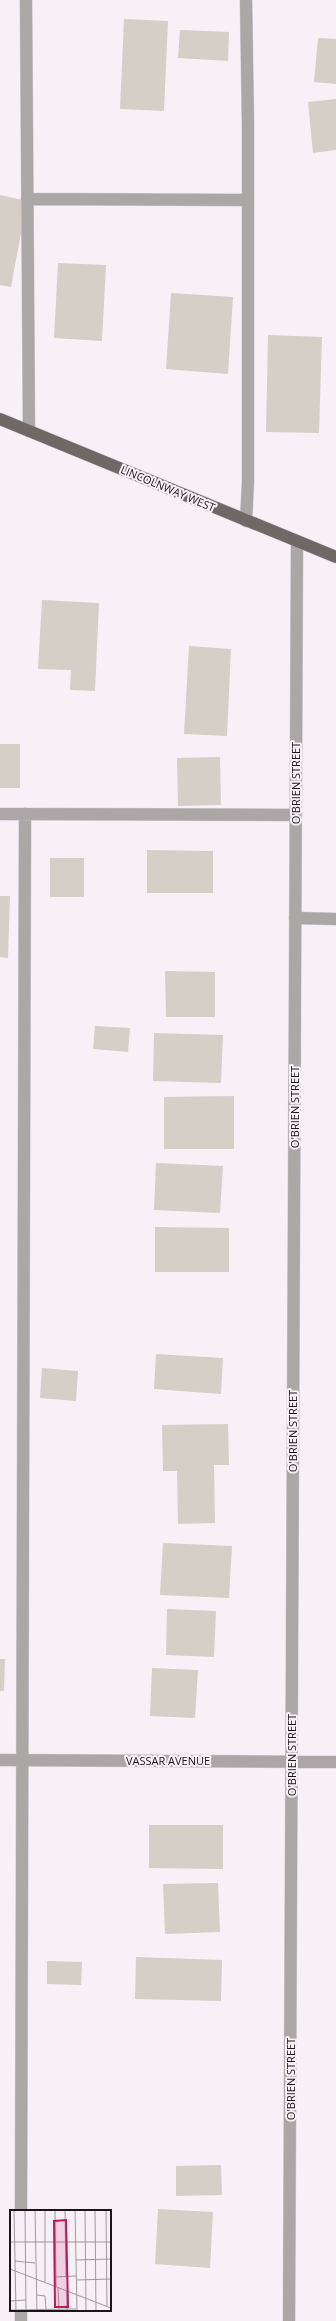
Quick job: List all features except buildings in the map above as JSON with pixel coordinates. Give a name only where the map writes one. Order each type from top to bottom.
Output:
[{"type":"main road","name":"LINCOLNWAY WEST","points":[[0,418],[336,557]]},
{"type":"street","points":[[26,0],[29,431]]},
{"type":"street","points":[[246,0],[248,200],[248,482],[246,521]]},
{"type":"street","points":[[27,199],[248,200]]},
{"type":"street","name":"O'BRIEN STREET","points":[[289,2321],[297,542]]},
{"type":"street","points":[[0,814],[295,816]]},
{"type":"street","points":[[21,2210],[25,814]]},
{"type":"street","points":[[295,918],[336,919]]},
{"type":"street","name":"VASSAR AVENUE","points":[[0,1760],[291,1760],[336,1762]]},
{"type":"street","points":[[20,2321],[21,2311]]}]
